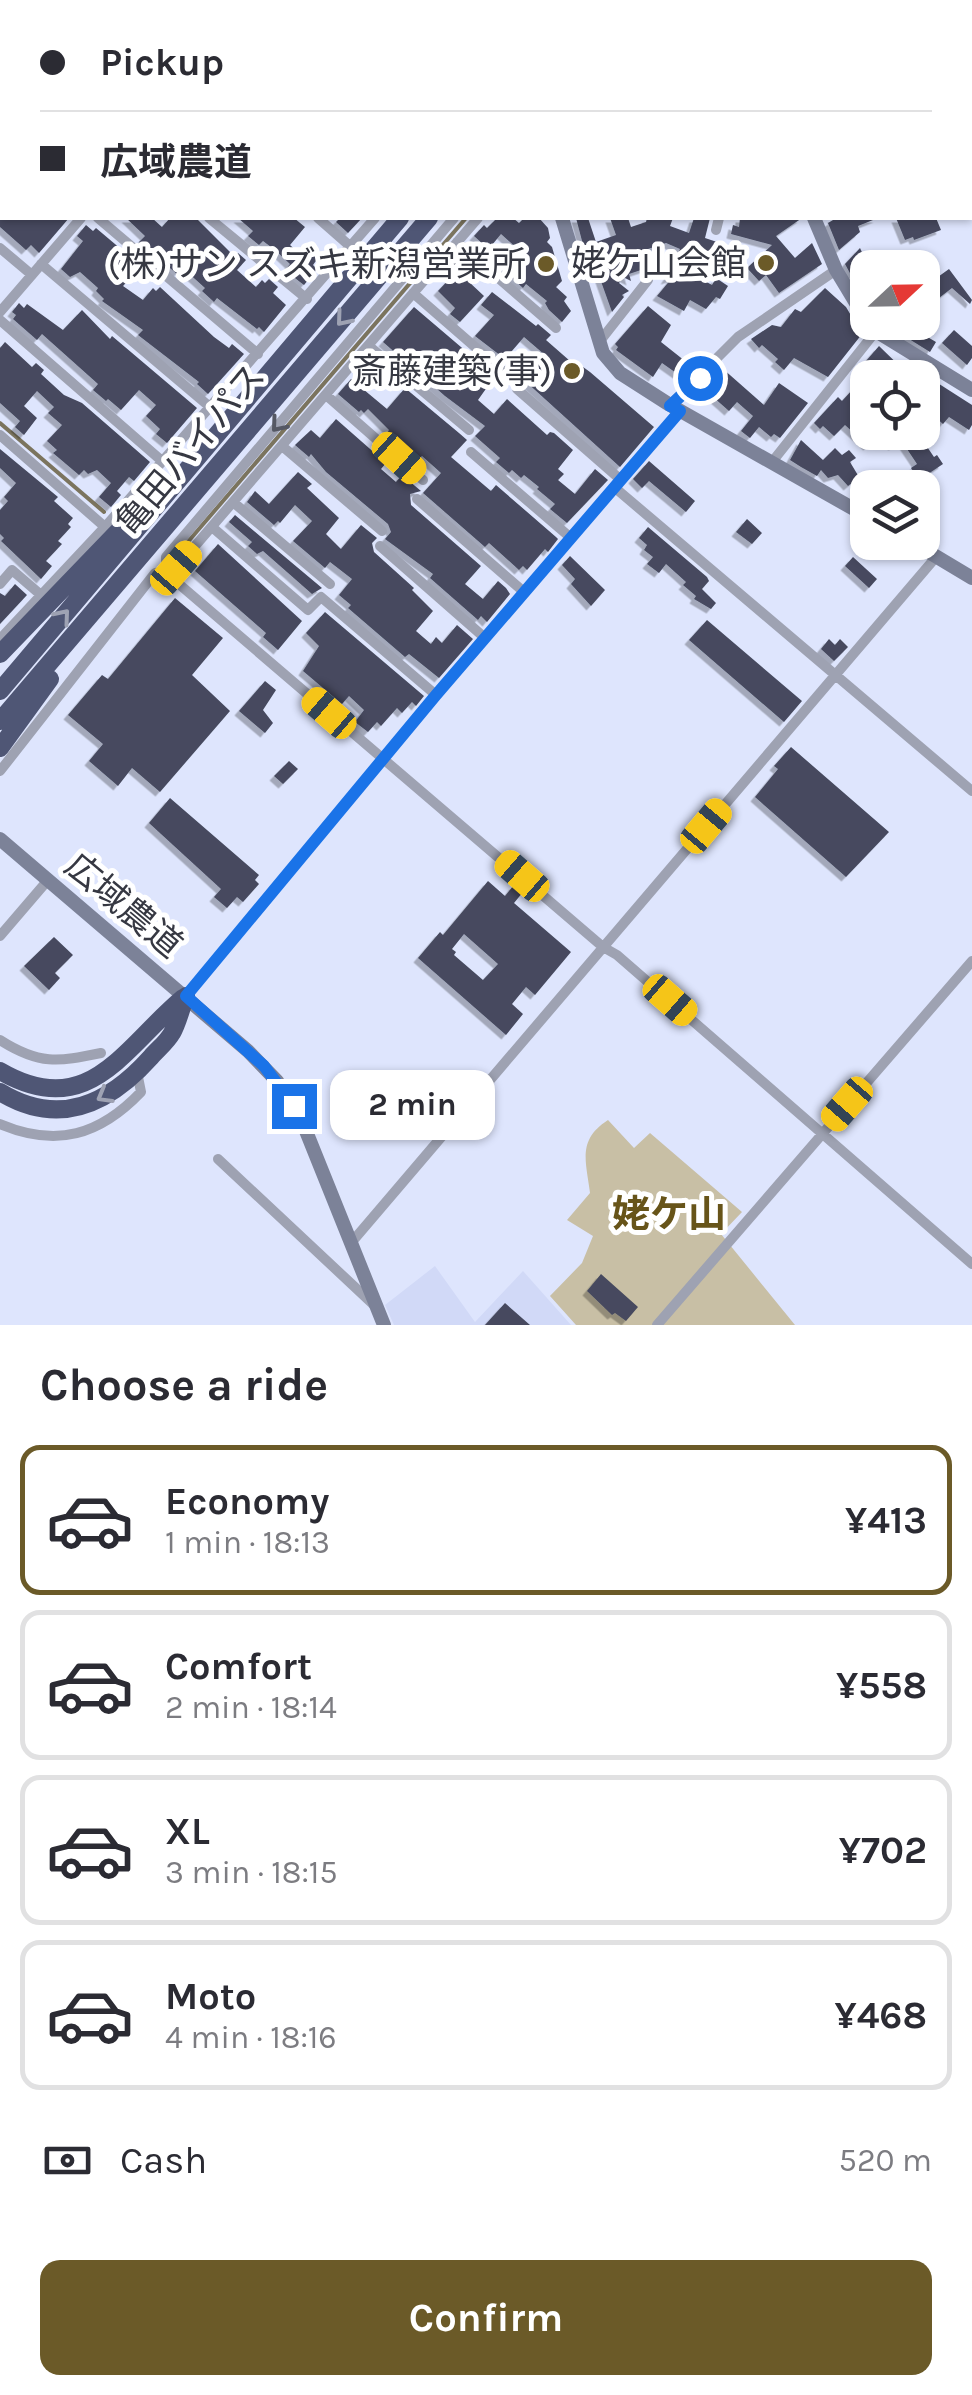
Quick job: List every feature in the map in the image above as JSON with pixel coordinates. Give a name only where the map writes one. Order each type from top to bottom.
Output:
[{"type":"highway","name":"亀田バイパス","points":[[0,690],[398,220]]},
{"type":"highway","name":"亀田バイパス","points":[[0,721],[426,220]]},
{"type":"highway","points":[[0,654],[130,518],[188,466]]},
{"type":"highway","points":[[0,748],[101,604]]},
{"type":"highway","points":[[0,1071],[34,1085],[59,1088],[81,1084],[104,1074],[122,1059],[155,1022],[186,996]]},
{"type":"highway","points":[[0,1092],[31,1106],[72,1109],[139,1082],[173,1032],[186,996]]},
{"type":"street","points":[[0,312],[78,220]]},
{"type":"street","points":[[100,220],[258,354]]},
{"type":"street","points":[[212,220],[307,299]]},
{"type":"street","points":[[320,220],[351,247]]},
{"type":"street","points":[[0,639],[105,526],[373,220]]},
{"type":"street","points":[[452,220],[166,557],[166,572],[617,955],[972,1264]]},
{"type":"street","points":[[0,772],[155,573],[176,568],[476,220]]},
{"type":"street","points":[[563,220],[604,353],[620,373],[850,507]]},
{"type":"street","points":[[716,230],[718,220]]},
{"type":"street","points":[[815,220],[850,297]]},
{"type":"street","points":[[457,242],[556,328]]},
{"type":"street","points":[[0,248],[32,275]]},
{"type":"street","points":[[41,264],[210,407]]},
{"type":"street","points":[[186,996],[738,337],[836,270]]},
{"type":"street","points":[[600,342],[648,280]]},
{"type":"street","points":[[414,292],[618,484],[972,791]]},
{"type":"street","points":[[0,320],[162,461]]},
{"type":"street","points":[[772,462],[869,340]]},
{"type":"street","points":[[892,340],[970,384]]},
{"type":"street","points":[[370,346],[469,430]]},
{"type":"street","points":[[326,395],[423,480]]},
{"type":"street","points":[[0,434],[105,526]]},
{"type":"street","points":[[282,446],[382,532]]},
{"type":"street","points":[[472,452],[571,538]]},
{"type":"street","points":[[418,499],[524,592]]},
{"type":"street","points":[[233,502],[330,584]]},
{"type":"street","points":[[212,527],[308,610],[321,596],[436,695]]},
{"type":"street","points":[[380,546],[486,638]]},
{"type":"street","points":[[940,559],[972,578]]},
{"type":"street","points":[[351,1243],[933,560]]},
{"type":"street","points":[[0,584],[12,570],[41,595]]},
{"type":"street","name":"広域農道","points":[[0,839],[186,996],[278,1081],[306,1131],[384,1325]]},
{"type":"street","points":[[0,936],[48,880]]},
{"type":"street","points":[[657,1325],[972,961]]},
{"type":"street","points":[[0,1040],[20,1053],[42,1060],[64,1062],[101,1053]]},
{"type":"street","points":[[0,1124],[26,1134],[74,1134],[103,1124],[139,1082]]},
{"type":"street","points":[[218,1160],[377,1308]]},
{"type":"shaded area","points":[[608,1120],[634,1148],[650,1133],[742,1212],[721,1234],[795,1325],[576,1325],[550,1296],[582,1263],[593,1236],[567,1220],[590,1193],[588,1143]]},
{"type":"shaded area","points":[[435,1266],[475,1322],[523,1271],[571,1325],[394,1325],[385,1305]]},
{"type":"building","points":[[0,220],[67,220],[39,253],[31,245],[26,250],[0,227]]},
{"type":"building","points":[[128,220],[154,220],[162,227],[168,220],[198,220],[232,254],[238,253],[246,260],[237,270],[256,287],[269,279],[278,287],[273,293],[286,305],[264,332],[257,329],[217,298],[214,302],[185,270],[177,274],[139,242],[145,236]]},
{"type":"building","points":[[240,220],[296,220],[305,227],[290,245],[305,259],[310,252],[318,258],[313,265],[317,269],[304,285],[285,270],[290,264],[275,250],[248,236],[253,231]]},
{"type":"building","points":[[338,220],[360,220],[348,233]]},
{"type":"building","points":[[495,220],[541,220],[548,228],[547,242],[562,281],[556,287],[567,297],[564,301],[571,311],[562,322],[549,310],[547,301],[526,284],[523,288],[503,270],[520,251],[501,234],[492,245],[484,245],[474,236],[484,225],[487,228]]},
{"type":"building","points":[[577,220],[589,220],[596,242],[616,235],[611,220],[629,220],[631,227],[646,220],[672,220],[670,226],[689,233],[693,220],[710,220],[705,238],[720,243],[714,261],[695,254],[687,271],[712,285],[716,278],[728,286],[720,299],[716,297],[706,309],[690,300],[684,311],[657,296],[672,278],[665,280],[680,258],[675,259],[680,249],[666,243],[642,251],[647,268],[629,274],[631,281],[623,277],[619,283],[629,291],[612,312],[598,273],[591,275]]},
{"type":"building","points":[[740,220],[799,220],[776,236],[795,258],[812,243],[822,264],[779,293],[766,275],[759,281],[747,268],[772,245],[731,234],[733,225],[739,227]]},
{"type":"building","points":[[873,220],[858,226],[860,232],[839,250],[828,223]]},
{"type":"building","points":[[897,220],[937,220],[941,230],[905,240]]},
{"type":"building","points":[[86,225],[93,231],[96,228],[141,266],[123,286],[143,300],[153,288],[156,291],[160,287],[214,337],[244,354],[208,394],[199,382],[138,335],[143,330],[102,301],[98,288],[80,272],[70,277],[61,269],[83,241],[77,236]]},
{"type":"building","points":[[457,257],[473,270],[468,281],[484,296],[460,322],[450,314],[455,308],[438,291],[454,274],[447,269]]},
{"type":"building","points":[[949,269],[972,300],[970,304],[952,288],[940,297],[940,275]]},
{"type":"building","points":[[825,288],[850,314],[850,340],[857,340],[828,377],[794,358],[784,370],[775,362],[778,359],[751,339],[772,325],[781,327],[795,309],[801,312]]},
{"type":"building","points":[[492,292],[538,324],[551,335],[546,340],[654,427],[620,467],[524,380],[545,355],[524,337],[505,359],[475,336],[494,315],[481,305]]},
{"type":"building","points":[[19,303],[24,308],[27,304],[63,330],[82,310],[110,339],[112,336],[197,408],[167,443],[156,434],[160,429],[146,416],[156,405],[139,390],[121,410],[106,401],[93,390],[98,384],[42,334],[37,340],[13,319],[16,315],[12,312]]},
{"type":"building","points":[[648,306],[671,325],[661,342],[685,361],[679,375],[662,363],[653,377],[616,350],[615,344]]},
{"type":"building","points":[[414,307],[495,376],[478,400],[494,414],[507,399],[547,435],[554,433],[573,450],[558,469],[564,474],[558,480],[575,494],[595,469],[608,480],[567,523],[550,509],[555,504],[539,487],[496,462],[500,458],[475,436],[485,426],[383,342]]},
{"type":"building","points":[[954,330],[972,346],[972,358],[967,365],[942,343]]},
{"type":"building","points":[[911,340],[936,342],[930,352]]},
{"type":"building","points":[[5,342],[32,367],[36,363],[44,370],[41,374],[64,395],[82,403],[150,462],[134,481],[129,477],[117,491],[121,495],[111,507],[99,497],[111,483],[97,470],[88,474],[84,470],[79,475],[53,453],[57,450],[47,441],[62,425],[48,413],[54,407],[37,391],[24,406],[37,418],[24,435],[15,427],[20,421],[0,403],[0,348]]},
{"type":"building","points":[[879,346],[893,360],[867,360]]},
{"type":"building","points":[[722,368],[764,405],[779,383],[808,403],[780,438],[774,434],[771,437],[759,427],[750,438],[741,431],[753,416],[737,402],[729,411],[704,389]]},
{"type":"building","points":[[351,379],[387,409],[405,388],[467,440],[451,457],[491,491],[496,485],[556,537],[548,552],[545,549],[527,570],[523,566],[519,570],[489,543],[485,547],[423,493],[441,473],[422,456],[417,461],[385,435],[389,430],[368,409],[359,412],[338,394]]},
{"type":"building","points":[[940,385],[972,405],[969,430],[949,417],[943,424]]},
{"type":"building","points":[[850,392],[850,430],[845,425],[834,436],[814,423],[838,397],[842,401]]},
{"type":"building","points":[[336,419],[386,463],[381,469],[396,482],[402,475],[421,491],[410,494],[411,505],[481,566],[465,584],[483,599],[498,581],[506,588],[510,594],[487,622],[481,616],[478,620],[430,578],[433,574],[385,539],[391,532],[388,524],[326,472],[311,454],[309,457],[295,445],[311,430],[320,438]]},
{"type":"building","points":[[801,440],[823,460],[835,448],[842,455],[849,450],[856,458],[850,462],[855,470],[850,470],[848,486],[838,475],[828,478],[821,470],[817,476],[790,460]]},
{"type":"building","points":[[0,449],[58,497],[54,501],[73,518],[68,524],[71,527],[58,541],[62,544],[46,561],[52,566],[41,579],[1,541],[4,538],[0,534],[0,510],[8,501],[4,497],[16,483],[0,468]]},
{"type":"building","points":[[908,450],[929,450],[943,464],[934,470],[912,470],[917,464]]},
{"type":"building","points":[[649,461],[695,501],[686,512],[649,481],[642,488],[633,479]]},
{"type":"building","points":[[298,472],[312,484],[307,488],[339,518],[326,534],[341,549],[361,525],[377,538],[372,543],[374,552],[433,611],[416,631],[431,644],[436,637],[442,643],[457,625],[473,639],[439,678],[409,654],[405,657],[348,608],[351,605],[339,595],[352,579],[330,562],[325,568],[293,541],[312,521],[295,505],[274,525],[247,502],[255,491],[269,504]]},
{"type":"building","points":[[235,515],[322,588],[312,594],[263,551],[257,554],[248,546],[252,542],[229,522]]},
{"type":"building","points":[[747,519],[762,533],[752,544],[736,532]]},
{"type":"building","points":[[648,527],[707,577],[709,581],[702,589],[716,603],[711,609],[694,599],[696,596],[683,585],[686,582],[666,564],[659,573],[647,564],[653,557],[644,550],[647,545],[639,538]]},
{"type":"building","points":[[218,544],[302,621],[278,650],[263,637],[266,633],[195,571]]},
{"type":"building","points":[[570,556],[605,590],[591,606],[571,584],[575,579],[562,565]]},
{"type":"building","points":[[856,560],[877,579],[869,588],[845,566]]},
{"type":"building","points":[[15,584],[27,595],[0,624],[0,593],[5,596]]},
{"type":"building","points":[[175,598],[223,638],[192,675],[230,711],[160,792],[132,768],[118,786],[89,761],[103,744],[68,715],[102,675],[108,679]]},
{"type":"building","points":[[325,612],[424,696],[416,706],[412,702],[402,713],[397,708],[381,726],[377,722],[368,732],[355,722],[364,710],[349,696],[342,704],[303,671],[319,646],[306,633]]},
{"type":"building","points":[[707,620],[802,701],[784,722],[689,640]]},
{"type":"building","points":[[829,639],[835,645],[840,639],[848,647],[834,661],[821,649]]},
{"type":"building","points":[[265,681],[276,690],[263,710],[273,723],[265,733],[239,711]]},
{"type":"building","points":[[791,747],[889,832],[846,877],[755,797]]},
{"type":"building","points":[[289,761],[298,769],[283,784],[274,776]]},
{"type":"building","points":[[170,798],[259,875],[255,880],[259,884],[243,902],[237,897],[227,908],[214,897],[221,889],[149,823]]},
{"type":"building","points":[[488,881],[505,896],[514,885],[523,892],[514,903],[571,952],[535,995],[526,987],[512,1004],[523,1014],[506,1035],[418,958],[440,932],[443,935]],"holes":[[[464,934],[498,964],[483,980],[452,949]]]},
{"type":"building","points":[[54,937],[73,955],[55,973],[60,978],[49,990],[24,966]]},
{"type":"building","points":[[601,1274],[638,1307],[626,1321],[615,1313],[612,1315],[587,1291]]},
{"type":"building","points":[[505,1303],[530,1325],[485,1325]]},
{"type":"waterway","points":[[174,558],[464,220]]},
{"type":"waterway","points":[[0,423],[104,512]]},
{"type":"place","name":"姥ケ山会館","points":[[766,263]]},
{"type":"place","name":"(株)サン スズキ新潟営業所","points":[[546,264]]},
{"type":"place","name":"斎藤建築(事)","points":[[572,371]]},
{"type":"district","name":"姥ケ山","points":[[669,1214]]},
{"type":"route","points":[[294,1106],[264,1066],[186,996],[436,695],[680,411],[670,406],[700,378]]}]
